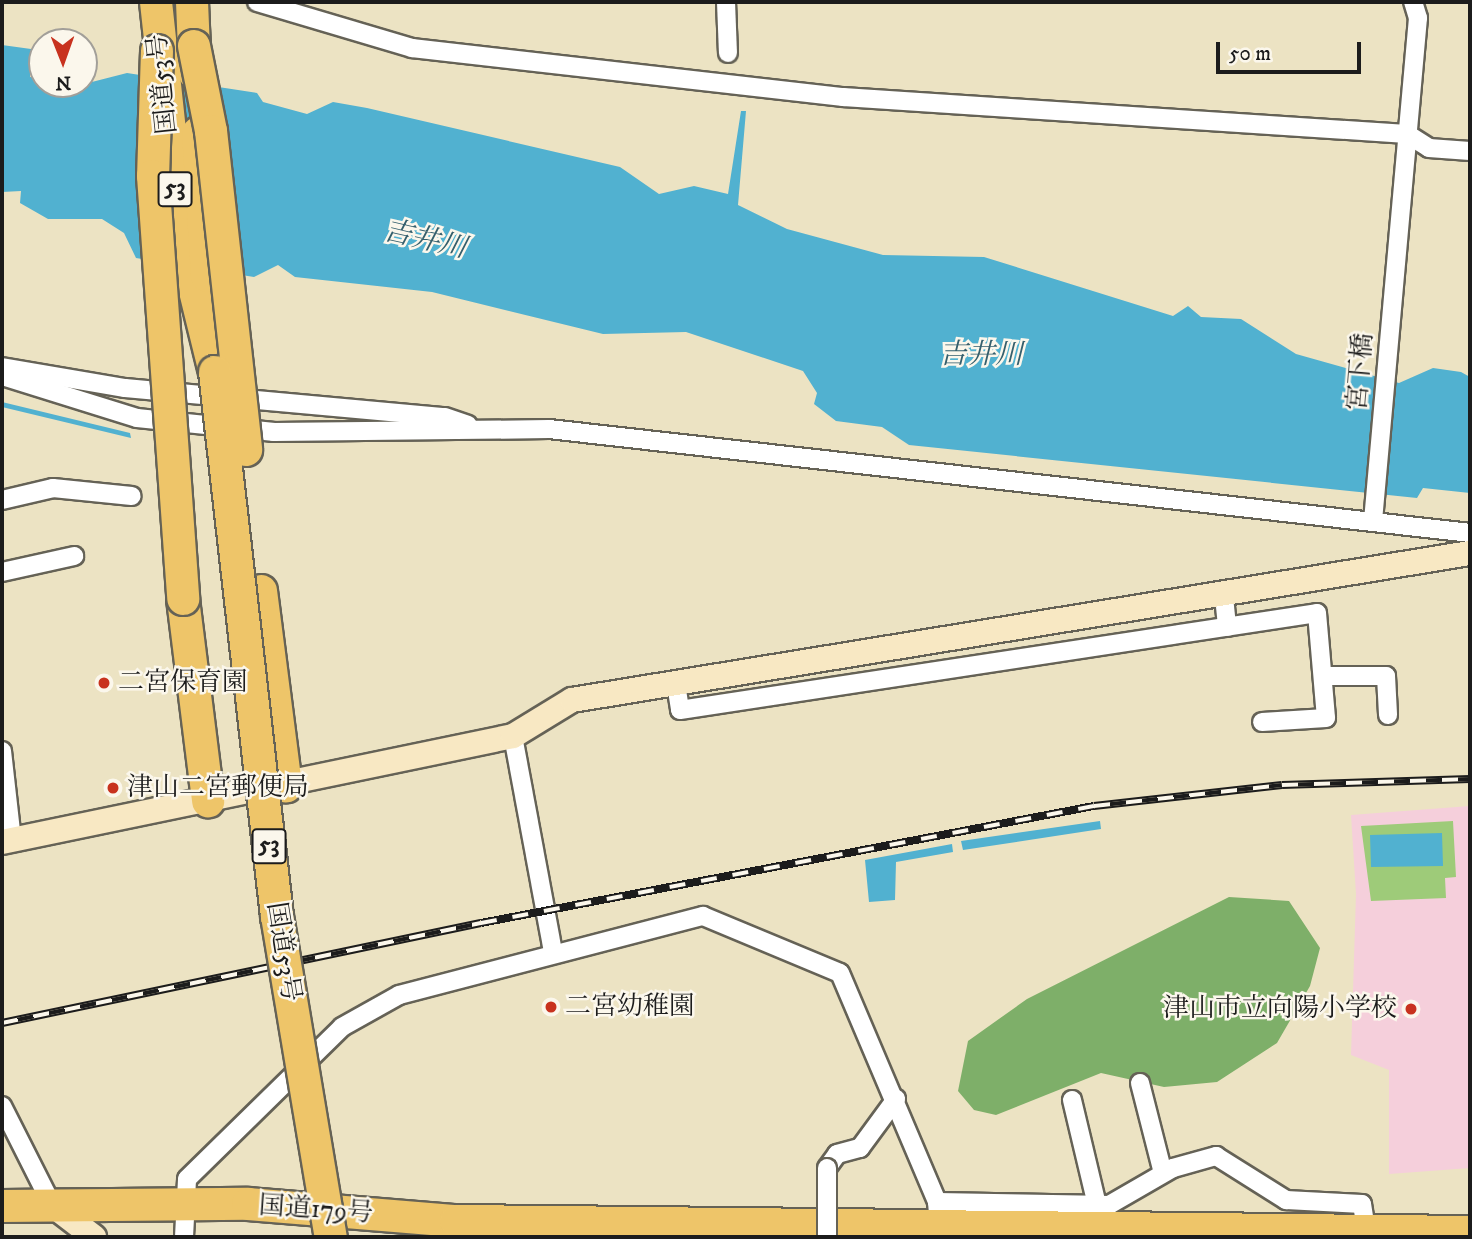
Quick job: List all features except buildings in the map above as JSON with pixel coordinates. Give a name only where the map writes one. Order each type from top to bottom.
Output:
[{"type":"highway","name":"国道53号","points":[[156,2],[157,51],[181,234],[215,372]]},
{"type":"highway","name":"国道53号","points":[[192,2],[215,372],[276,916],[331,1237]]},
{"type":"highway","points":[[194,46],[211,131],[261,591],[286,786]]},
{"type":"highway","points":[[157,51],[153,176],[183,599],[208,801]]},
{"type":"highway","name":"国道179号","points":[[2,1206],[183,1204],[456,1220],[939,1222],[1366,1233],[1470,1233]]},
{"type":"street","points":[[257,2],[412,48],[843,97],[1407,134],[1429,148],[1470,151]]},
{"type":"street","points":[[726,2],[728,53]]},
{"type":"street","name":"宮下橋","points":[[1373,521],[1418,18],[1413,2]]},
{"type":"street","points":[[5,367],[125,388],[445,417],[475,428]]},
{"type":"street","points":[[5,367],[136,418],[274,432],[475,428],[613,435],[1470,533]]},
{"type":"street","points":[[2,500],[53,488],[132,496]]},
{"type":"street","points":[[2,751],[7,841],[286,786],[513,736],[572,700],[933,646],[1470,553]]},
{"type":"street","points":[[2,572],[74,556]]},
{"type":"street","points":[[1224,597],[1227,627]]},
{"type":"street","points":[[676,684],[680,710],[1317,613],[1326,718],[1262,722]]},
{"type":"street","points":[[933,646],[936,671]]},
{"type":"street","points":[[1322,676],[1386,676],[1388,715]]},
{"type":"street","points":[[513,736],[553,951]]},
{"type":"street","points":[[184,1237],[183,1204],[187,1179],[342,1027],[399,995],[553,951],[703,916],[798,952],[840,973],[896,1099],[939,1222],[1108,1205],[1163,1173],[1216,1156],[1286,1200],[1362,1204],[1366,1233]]},
{"type":"street","points":[[1140,1083],[1163,1173]]},
{"type":"street","points":[[827,1237],[827,1168],[837,1154],[860,1148],[896,1099]]},
{"type":"street","points":[[1072,1100],[1097,1205]]},
{"type":"street","points":[[2,1106],[71,1237]]},
{"type":"street","points":[[52,1205],[94,1237]]},
{"type":"shaded area","name":"津山市立向陽小学校","points":[[1470,806],[1470,1168],[1389,1174],[1389,1070],[1351,1055],[1356,894],[1351,815]]},
{"type":"green space","points":[[1453,821],[1456,877],[1445,878],[1446,898],[1371,901],[1361,826]]},
{"type":"green space","points":[[1229,897],[1289,901],[1320,948],[1310,986],[1277,1043],[1217,1082],[1164,1087],[1101,1073],[996,1115],[974,1110],[958,1091],[968,1041],[1027,999]]},
{"type":"water","name":"吉井川","points":[[2,45],[28,49],[28,98],[98,98],[98,80],[127,73],[257,93],[263,102],[307,114],[333,102],[620,167],[659,194],[694,186],[728,194],[741,111],[746,111],[738,205],[787,229],[883,255],[984,257],[1173,316],[1188,306],[1201,317],[1241,319],[1296,354],[1399,383],[1433,368],[1461,372],[1470,377],[1470,493],[1423,488],[1417,498],[909,445],[882,427],[836,421],[814,404],[817,393],[803,371],[686,332],[603,334],[432,292],[295,277],[278,265],[254,277],[136,258],[124,233],[102,219],[48,219],[20,203],[21,191],[2,192]]},
{"type":"water","points":[[2,402],[130,433],[131,438],[2,407]]},
{"type":"water","points":[[1100,821],[1101,829],[963,850],[961,841]]},
{"type":"water","points":[[1442,833],[1443,866],[1371,867],[1370,835]]},
{"type":"water","points":[[952,844],[953,852],[896,862],[895,900],[869,902],[865,860]]},
{"type":"railway","points":[[2,1023],[481,923],[1094,806],[1282,785],[1470,779]]},
{"type":"place","name":"二宮保育園","points":[[104,683]]},
{"type":"place","name":"津山二宮郵便局","points":[[113,788]]},
{"type":"place","name":"二宮幼稚園","points":[[551,1007]]},
{"type":"place","name":"津山市立向陽小学校","points":[[1411,1009]]}]
